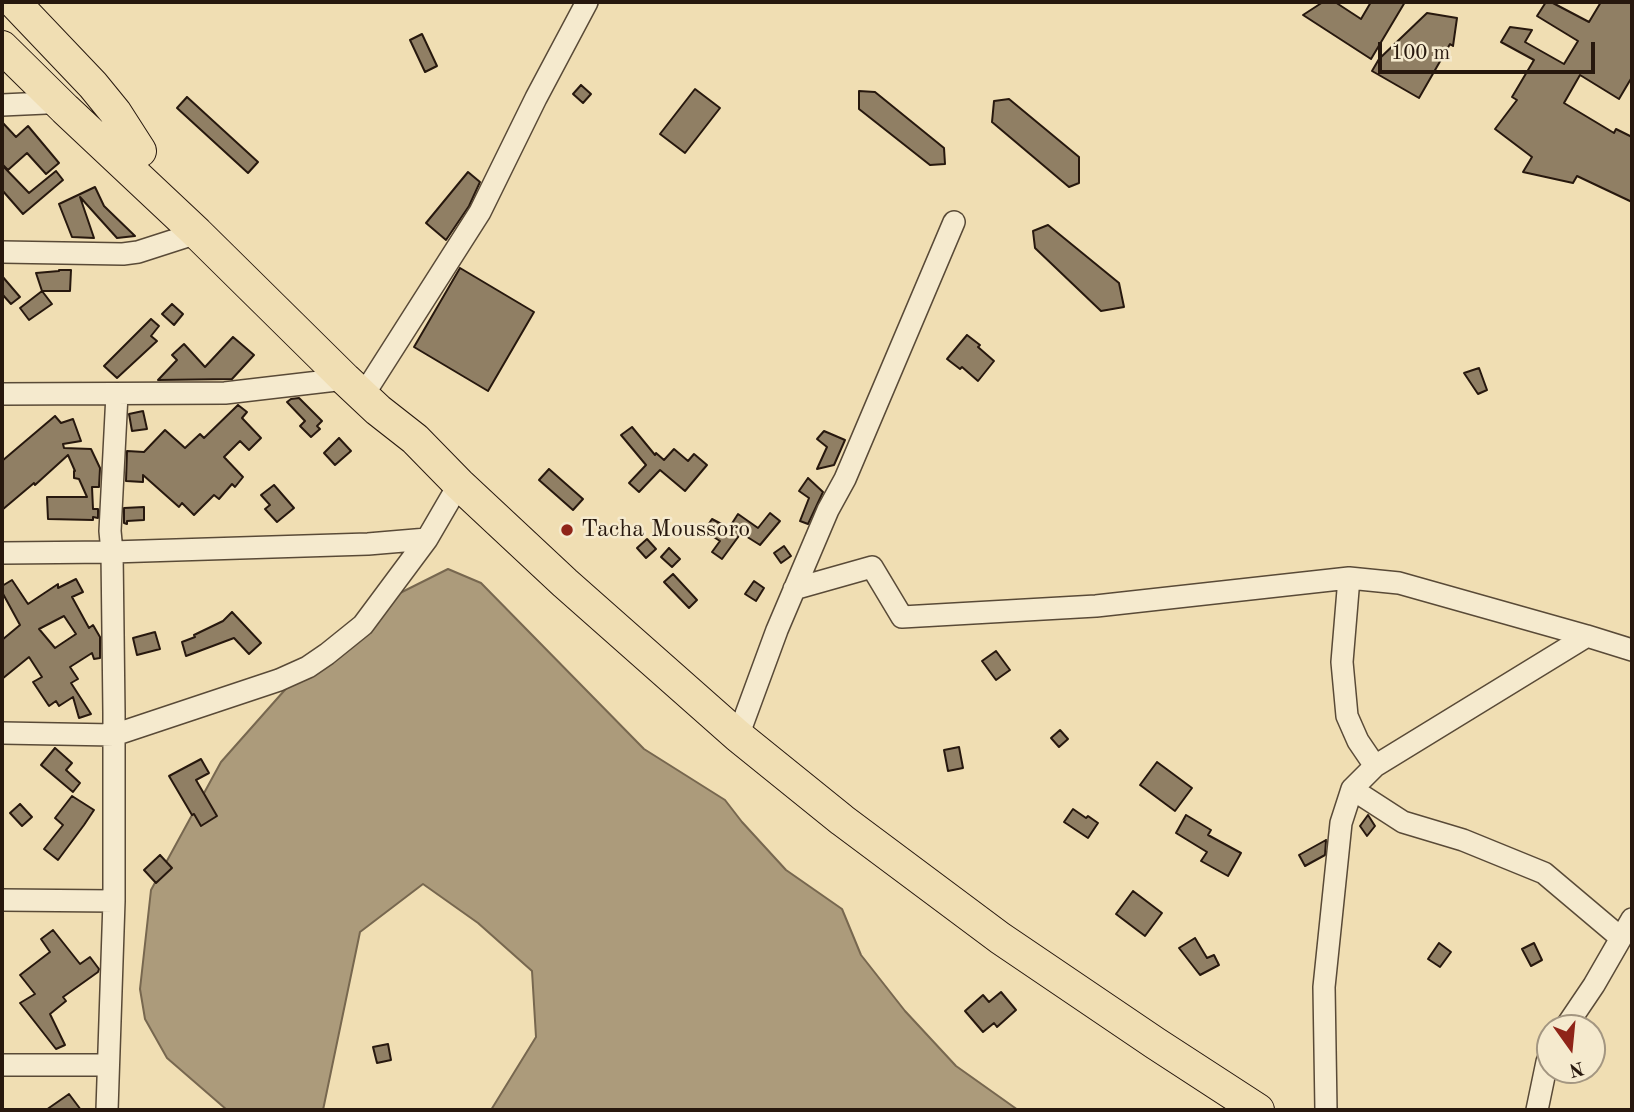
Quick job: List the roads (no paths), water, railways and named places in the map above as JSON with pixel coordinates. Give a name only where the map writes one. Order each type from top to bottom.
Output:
[{"type":"highway","points":[[6,25],[93,85],[115,112],[140,151],[358,381],[378,410],[415,439],[458,484],[575,592],[738,736],[842,820],[1000,938],[1154,1044],[1258,1110]]},
{"type":"highway","points":[[6,25],[55,106]]},
{"type":"highway","points":[[2,69],[55,106],[358,381]]},
{"type":"street","points":[[2,394],[225,393],[358,381],[480,212],[587,2]]},
{"type":"street","points":[[2,105],[55,106]]},
{"type":"street","points":[[738,736],[794,589],[828,510],[845,480],[954,222]]},
{"type":"street","points":[[2,252],[123,254],[138,252],[197,233]]},
{"type":"street","points":[[107,1110],[114,901],[110,531],[117,394]]},
{"type":"street","points":[[2,733],[114,734],[279,680],[308,667],[363,625],[427,539],[458,484]]},
{"type":"street","points":[[2,553],[368,544],[427,539]]},
{"type":"street","points":[[794,589],[872,567],[902,617],[1096,606],[1349,578],[1399,583],[1632,650]]},
{"type":"street","points":[[1349,578],[1342,662],[1346,716],[1358,741],[1375,766]]},
{"type":"street","points":[[1326,1110],[1324,987],[1341,822],[1352,789],[1375,766],[1587,636]]},
{"type":"street","points":[[1352,789],[1403,822],[1462,840],[1544,873],[1621,938]]},
{"type":"street","points":[[2,900],[114,901]]},
{"type":"street","points":[[1575,1014],[1632,919]]},
{"type":"street","points":[[2,1065],[108,1065]]},
{"type":"street","points":[[1537,1110],[1542,1084]]},
{"type":"place","name":"Tacha Moussoro","points":[[567,530]]}]
